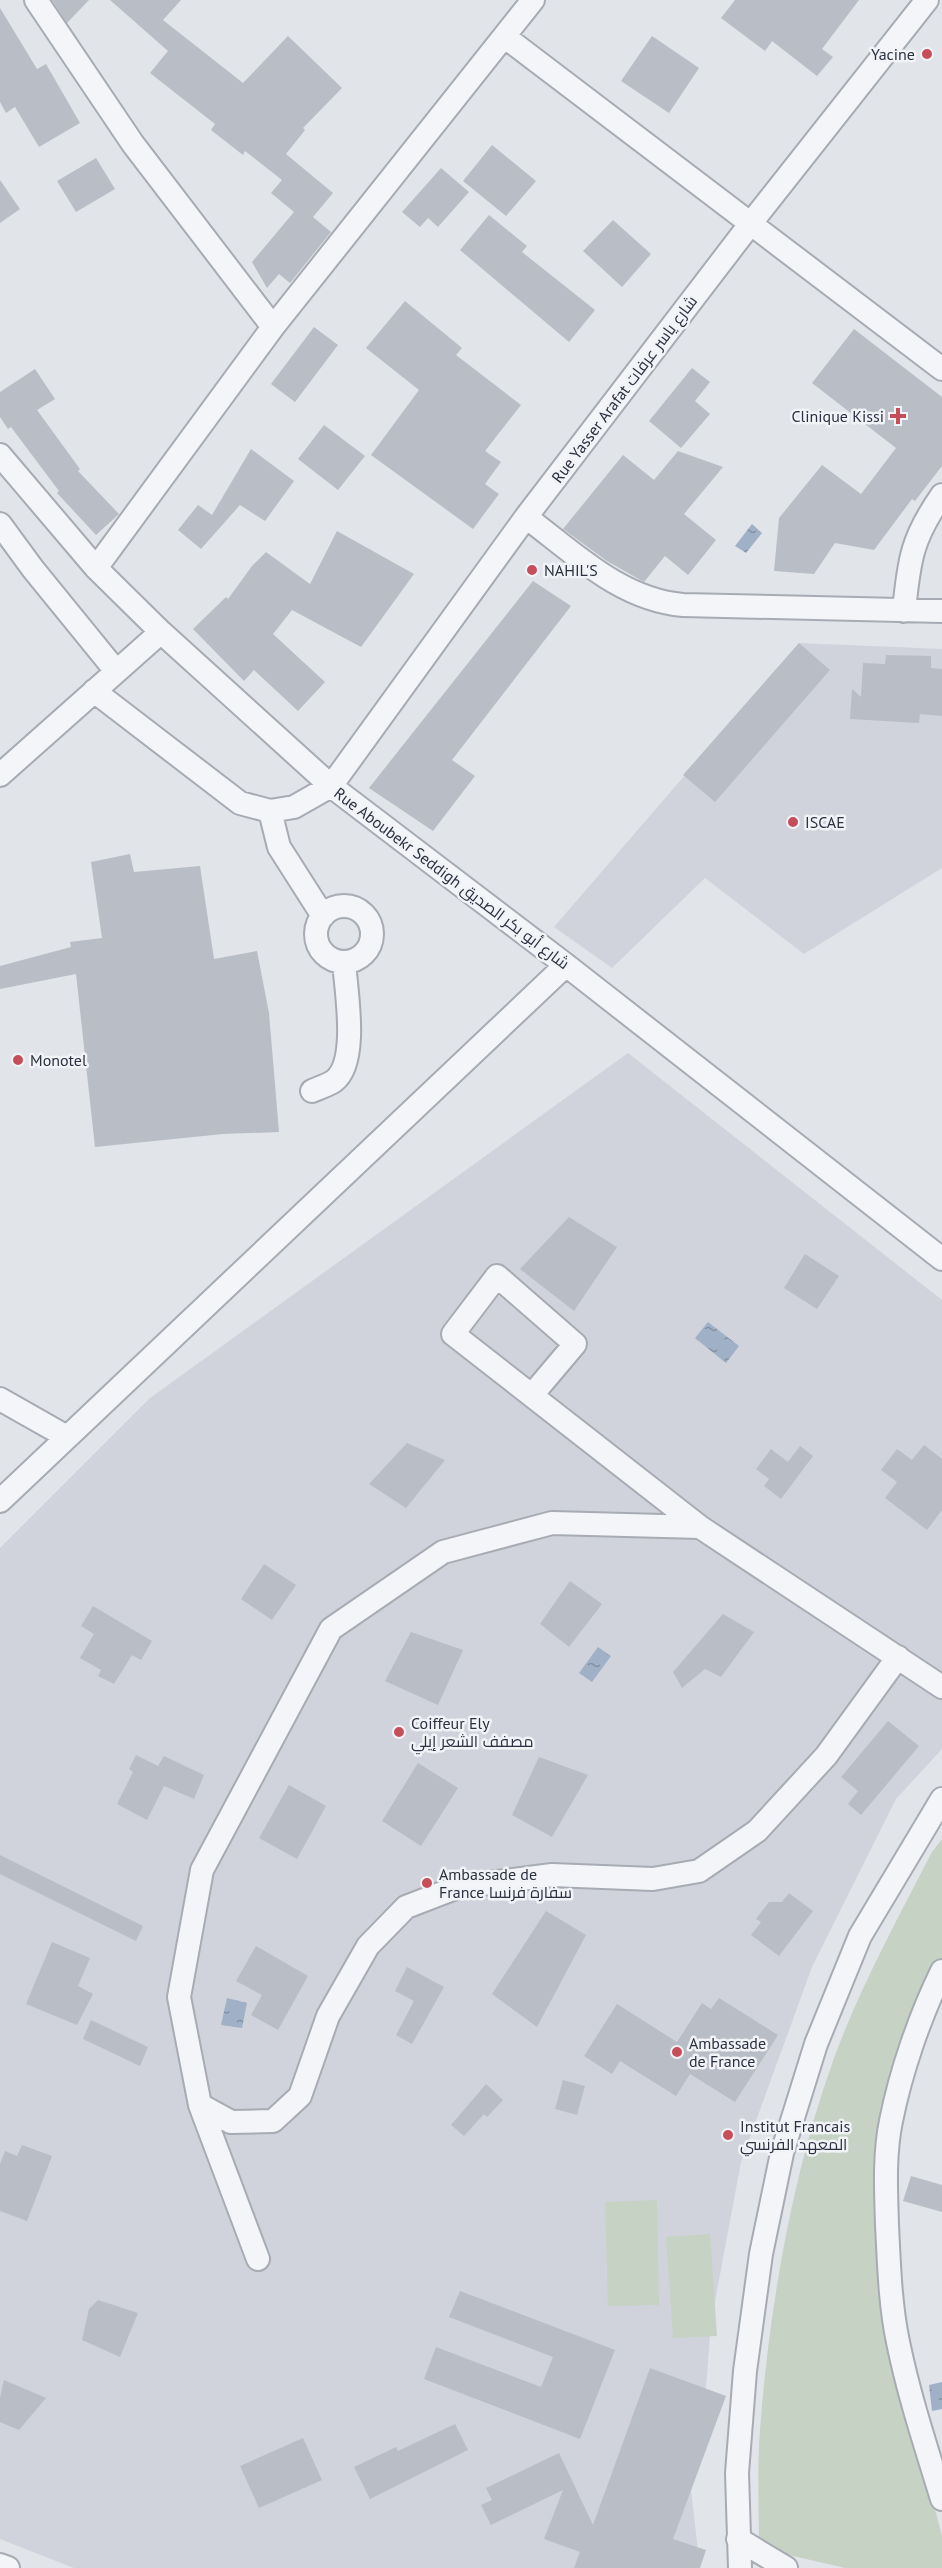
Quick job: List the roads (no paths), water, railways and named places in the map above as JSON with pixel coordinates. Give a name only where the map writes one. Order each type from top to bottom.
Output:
[{"type":"street","points":[[36,0],[133,144],[273,327]]},
{"type":"street","points":[[96,568],[273,327],[533,0]]},
{"type":"street","name":"Rue Yasser Arafat شارع ياسر عرفات","points":[[331,786],[526,517],[751,223],[927,0]]},
{"type":"street","points":[[505,38],[942,369]]},
{"type":"street","name":"Rue Aboubekr Seddigh شارع أبو بكر الصديق","points":[[0,455],[96,568],[161,632],[331,786],[566,965],[942,1259]]},
{"type":"street","points":[[904,611],[909,561],[916,538],[923,522],[942,495]]},
{"type":"street","points":[[526,517],[618,585],[650,600],[683,605],[942,611]]},
{"type":"street","points":[[0,524],[116,672]]},
{"type":"street","points":[[0,775],[161,632]]},
{"type":"street","points":[[94,691],[240,803],[270,811],[294,807],[331,786]]},
{"type":"street","points":[[270,811],[279,847],[323,916]]},
{"type":"street","points":[[345,906],[357,909],[367,917],[372,929],[369,947],[356,960],[344,962],[332,959],[322,951],[317,940],[317,927],[323,916],[333,909],[345,906]]},
{"type":"street","points":[[312,1091],[335,1080],[346,1061],[349,1039],[344,962]]},
{"type":"street","points":[[0,1501],[566,965]]},
{"type":"street","points":[[532,1395],[575,1344],[497,1276],[453,1334],[700,1527],[942,1687]]},
{"type":"street","points":[[0,1399],[67,1437]]},
{"type":"street","points":[[258,2259],[200,2105],[179,1997],[202,1870],[331,1629],[442,1552],[552,1523],[700,1527]]},
{"type":"street","points":[[200,2105],[231,2122],[273,2121],[300,2096],[328,2016],[368,1946],[406,1907],[458,1887],[552,1875],[653,1879],[699,1871],[757,1831],[826,1756],[898,1658]]},
{"type":"street","points":[[740,2568],[737,2473],[745,2371],[761,2254],[783,2153],[816,2044],[860,1936],[942,1799]]},
{"type":"street","points":[[942,1971],[920,2020],[900,2087],[891,2122],[886,2168],[889,2272],[897,2340],[916,2419],[942,2499]]},
{"type":"street","points":[[738,2539],[786,2568]]},
{"type":"street","points":[[0,2565],[8,2568]]},
{"type":"water","points":[[752,524],[762,533],[746,553],[735,546]]},
{"type":"water","points":[[708,1322],[739,1346],[726,1363],[695,1338]]},
{"type":"water","points":[[598,1647],[611,1656],[592,1682],[579,1673]]},
{"type":"water","points":[[227,1998],[247,2003],[242,2028],[221,2025]]},
{"type":"water","points":[[942,2382],[942,2409],[932,2411],[929,2385]]},
{"type":"place","name":"Yacine","points":[[927,54]]},
{"type":"place","name":"Clinique Kissi","points":[[898,416]]},
{"type":"place","name":"NAHIL'S","points":[[532,570]]},
{"type":"place","name":"ISCAE","points":[[793,822]]},
{"type":"place","name":"Monotel","points":[[18,1060]]},
{"type":"place","name":"Coiffeur Ely مصفف الشعر إيلي","points":[[399,1732]]},
{"type":"place","name":"Ambassade de France سفارة فرنسا","points":[[427,1883]]},
{"type":"place","name":"Ambassade de France","points":[[677,2052]]},
{"type":"place","name":"Institut Francais المعهد الفرنسي","points":[[728,2135]]}]
